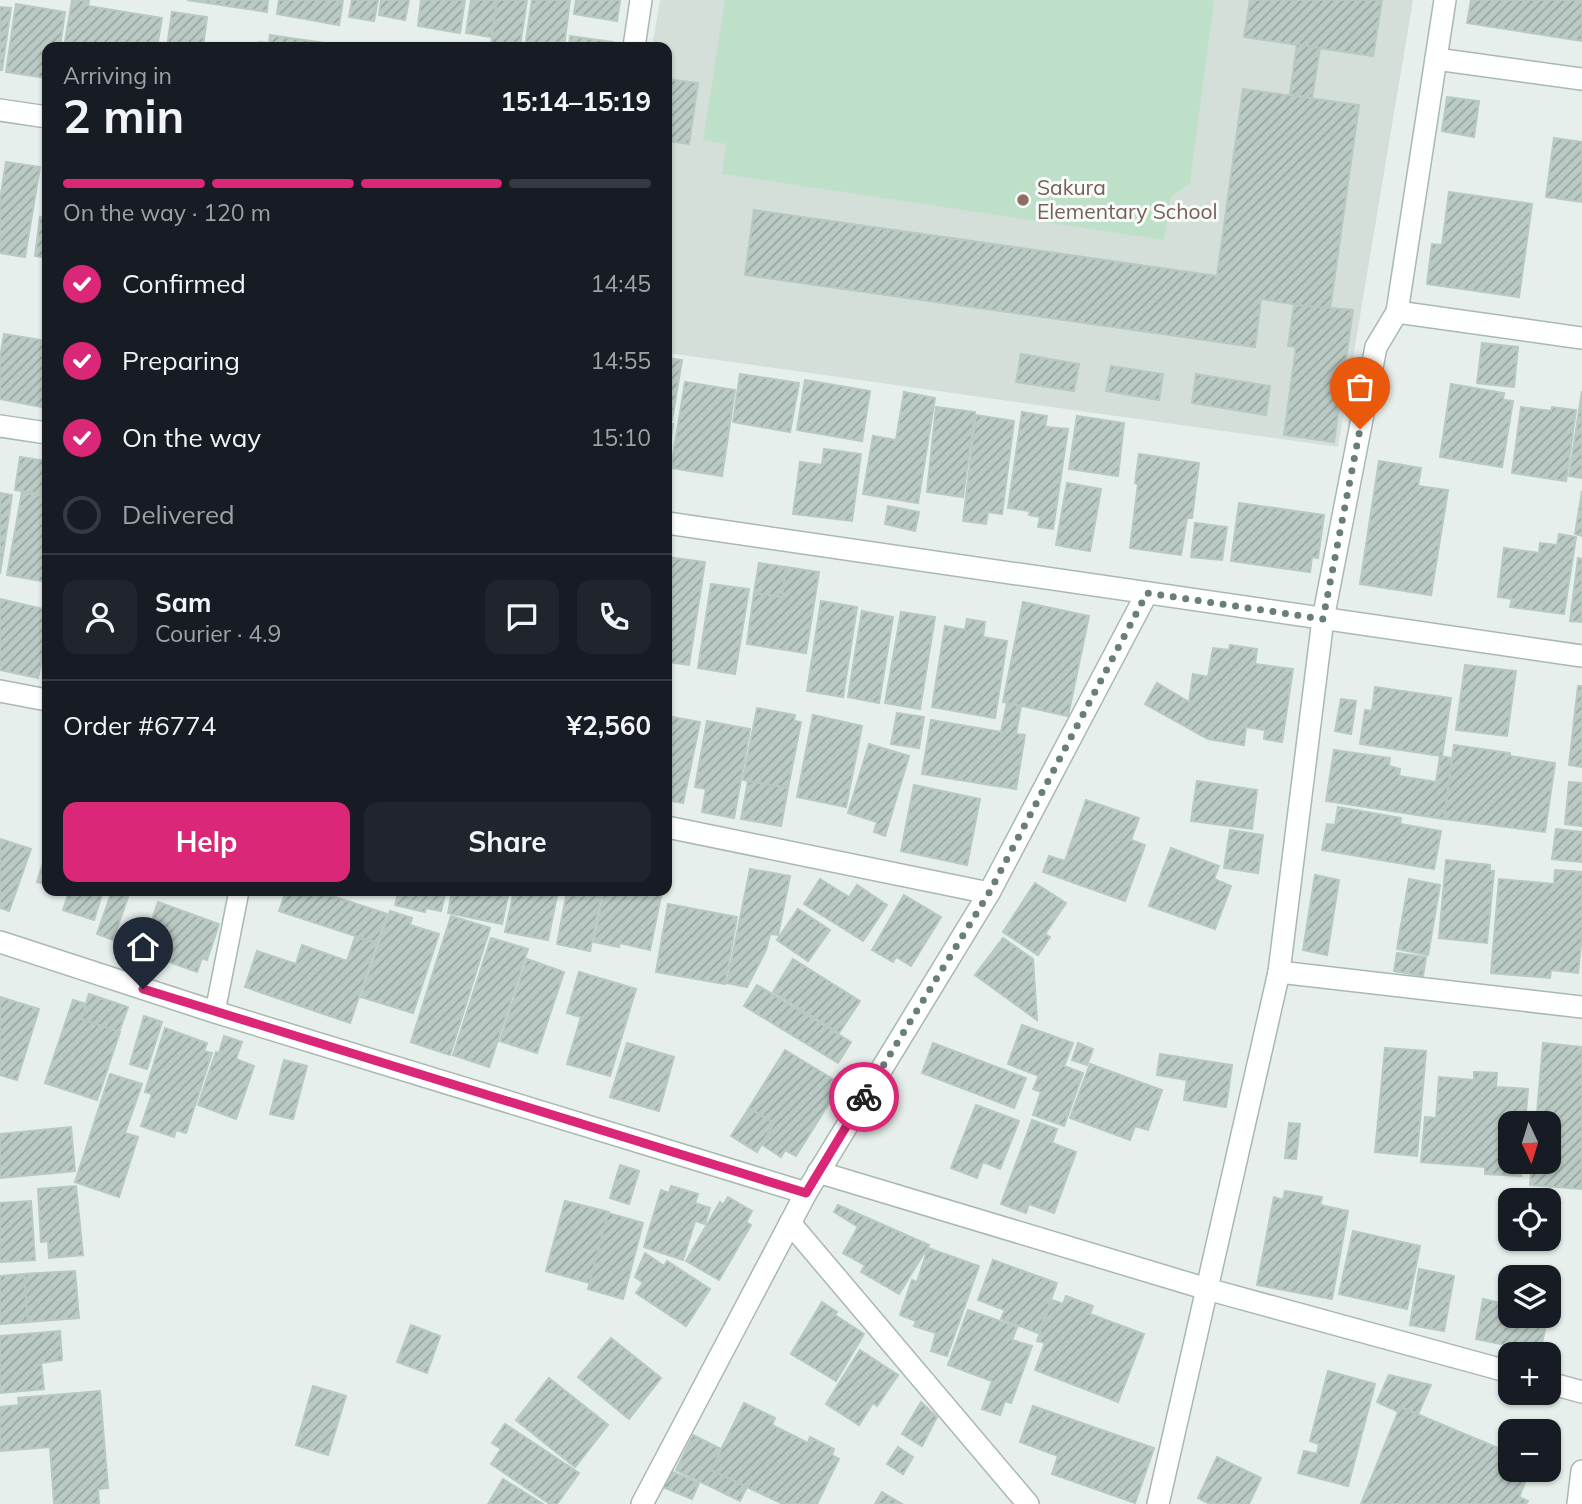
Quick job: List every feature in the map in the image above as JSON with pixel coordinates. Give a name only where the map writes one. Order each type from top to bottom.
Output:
[{"type":"street","points":[[635,42],[641,0]]},
{"type":"street","points":[[1158,1504],[1279,972],[1323,619],[1376,347],[1396,312],[1445,0]]},
{"type":"street","points":[[1436,59],[1582,79]]},
{"type":"street","points":[[0,110],[42,116]]},
{"type":"street","points":[[1396,312],[1582,338]]},
{"type":"street","points":[[0,426],[42,432]]},
{"type":"street","points":[[672,524],[1582,656]]},
{"type":"street","points":[[642,1504],[806,1193],[989,893],[1147,593]]},
{"type":"street","points":[[0,691],[42,699]]},
{"type":"street","points":[[672,828],[989,893]]},
{"type":"street","points":[[0,942],[215,1012],[806,1193]]},
{"type":"street","points":[[1279,972],[1582,1007]]},
{"type":"street","points":[[818,1172],[1207,1289],[1498,1369]]},
{"type":"street","points":[[790,1223],[1028,1504]]},
{"type":"street","points":[[1561,1386],[1582,1392]]},
{"type":"street","points":[[1578,1504],[1582,1471]]},
{"type":"lane","points":[[215,1012],[238,896]]},
{"type":"shaded area","name":"Sakura Elementary School","points":[[660,0],[1413,0],[1338,447],[672,354],[672,42],[653,42]]},
{"type":"green space","points":[[725,0],[1214,0],[1190,183],[1171,197],[1164,240],[722,174],[726,144],[703,140]]},
{"type":"building","points":[[72,0],[89,1],[88,6],[162,18],[158,42],[65,42]]},
{"type":"building","points":[[187,0],[268,0],[267,12]]},
{"type":"building","points":[[279,0],[343,0],[339,25],[277,14]]},
{"type":"building","points":[[352,0],[378,0],[374,21],[349,17]]},
{"type":"building","points":[[381,0],[409,0],[405,20],[379,15]]},
{"type":"building","points":[[421,0],[465,0],[460,33],[418,26]]},
{"type":"building","points":[[471,0],[497,0],[491,37],[466,33]]},
{"type":"building","points":[[497,0],[527,0],[521,42],[491,42]]},
{"type":"building","points":[[532,0],[570,0],[565,42],[526,42]]},
{"type":"building","points":[[576,0],[620,0],[617,21],[574,14]]},
{"type":"building","points":[[1250,0],[1382,0],[1373,56],[1244,37]]},
{"type":"building","points":[[1471,0],[1582,0],[1582,41],[1467,23]]},
{"type":"building","points":[[16,4],[65,12],[61,42],[42,42],[42,77],[6,72]]},
{"type":"building","points":[[0,7],[11,8],[2,70],[0,70]]},
{"type":"building","points":[[172,12],[207,17],[204,42],[168,42]]},
{"type":"building","points":[[270,35],[318,42],[269,42]]},
{"type":"building","points":[[570,36],[613,42],[569,42]]},
{"type":"building","points":[[1297,44],[1320,48],[1312,98],[1290,94]]},
{"type":"building","points":[[672,80],[698,83],[689,144],[672,142]]},
{"type":"building","points":[[1243,89],[1359,105],[1330,310],[1261,299],[1255,347],[745,275],[754,210],[1217,276]]},
{"type":"building","points":[[1447,97],[1479,101],[1474,137],[1442,131]]},
{"type":"building","points":[[1554,138],[1582,142],[1582,202],[1546,197]]},
{"type":"building","points":[[6,162],[40,167],[25,257],[0,253],[0,200]]},
{"type":"building","points":[[1449,192],[1532,204],[1519,297],[1427,284],[1432,244],[1442,245]]},
{"type":"building","points":[[42,217],[42,257],[35,256]]},
{"type":"building","points":[[1294,305],[1353,310],[1334,442],[1284,435],[1296,347],[1288,346]]},
{"type":"building","points":[[4,334],[42,340],[42,407],[0,399],[0,358]]},
{"type":"building","points":[[1482,343],[1518,347],[1514,387],[1477,383]]},
{"type":"building","points":[[1021,354],[1079,364],[1074,391],[1016,382]]},
{"type":"building","points":[[672,359],[682,360],[672,420]]},
{"type":"building","points":[[1111,366],[1163,374],[1159,400],[1106,391]]},
{"type":"building","points":[[740,374],[799,383],[790,432],[733,422]]},
{"type":"building","points":[[1196,374],[1270,386],[1266,415],[1192,403]]},
{"type":"building","points":[[805,380],[870,391],[862,441],[797,430]]},
{"type":"building","points":[[685,382],[735,390],[722,476],[672,468]]},
{"type":"building","points":[[1451,384],[1504,393],[1503,400],[1513,401],[1502,467],[1440,457]]},
{"type":"building","points":[[1582,391],[1582,478],[1569,476]]},
{"type":"building","points":[[904,392],[935,398],[918,503],[863,494],[873,436],[896,440]]},
{"type":"building","points":[[936,407],[975,412],[963,497],[927,492]]},
{"type":"building","points":[[1521,407],[1551,411],[1552,407],[1576,410],[1566,481],[1512,473]]},
{"type":"building","points":[[1022,412],[1047,416],[1045,427],[1068,429],[1053,529],[1038,527],[1040,517],[1029,515],[1030,511],[1008,508]]},
{"type":"building","points":[[976,415],[1014,421],[1002,514],[988,512],[986,524],[963,521]]},
{"type":"building","points":[[1077,416],[1124,423],[1118,476],[1069,469]]},
{"type":"building","points":[[824,449],[861,454],[852,521],[793,514],[800,462],[822,465]]},
{"type":"building","points":[[1139,454],[1199,463],[1192,518],[1187,518],[1181,555],[1130,548]]},
{"type":"building","points":[[20,457],[42,460],[42,494],[15,490]]},
{"type":"building","points":[[1379,461],[1421,468],[1418,486],[1448,490],[1431,595],[1360,584]]},
{"type":"building","points":[[1067,483],[1101,489],[1090,551],[1056,545]]},
{"type":"building","points":[[1582,491],[1582,536],[1575,534]]},
{"type":"building","points":[[22,492],[42,496],[42,581],[7,575]]},
{"type":"building","points":[[0,493],[12,495],[0,574]]},
{"type":"building","points":[[1239,503],[1324,515],[1318,558],[1312,557],[1310,572],[1231,561]]},
{"type":"building","points":[[888,506],[919,512],[915,531],[885,524]]},
{"type":"building","points":[[1195,523],[1227,527],[1222,560],[1191,557]]},
{"type":"building","points":[[1559,534],[1576,537],[1564,614],[1510,607],[1512,599],[1498,597],[1504,548],[1539,553],[1540,543],[1557,545]]},
{"type":"building","points":[[672,558],[705,562],[689,665],[672,663]]},
{"type":"building","points":[[1578,558],[1582,559],[1582,622],[1570,621]]},
{"type":"building","points":[[759,563],[786,567],[782,597],[754,593]]},
{"type":"building","points":[[786,567],[819,572],[806,653],[747,644],[754,593],[782,597]]},
{"type":"building","points":[[711,584],[749,589],[735,674],[698,668]]},
{"type":"building","points":[[0,599],[42,609],[42,658],[38,678],[0,670]]},
{"type":"building","points":[[821,601],[857,607],[843,697],[807,691]]},
{"type":"building","points":[[1023,602],[1089,616],[1068,716],[1003,702]]},
{"type":"building","points":[[862,611],[893,617],[879,703],[848,697]]},
{"type":"building","points":[[901,612],[935,617],[920,709],[885,703]]},
{"type":"building","points":[[967,619],[985,622],[983,637],[1007,641],[995,718],[932,707],[945,626],[965,630]]},
{"type":"building","points":[[1230,645],[1257,649],[1255,664],[1293,669],[1282,742],[1264,739],[1265,730],[1246,727],[1244,745],[1208,739],[1145,704],[1157,683],[1189,702],[1193,674],[1208,677],[1213,648],[1229,650]]},
{"type":"building","points":[[1465,665],[1516,671],[1507,736],[1456,730]]},
{"type":"building","points":[[1578,686],[1582,686],[1582,767],[1569,765]]},
{"type":"building","points":[[1375,687],[1451,698],[1442,756],[1360,744],[1365,710],[1372,711]]},
{"type":"building","points":[[1341,699],[1356,701],[1351,734],[1335,731]]},
{"type":"building","points":[[1007,703],[1021,706],[1016,734],[1025,735],[1016,789],[922,774],[931,720],[1001,732]]},
{"type":"building","points":[[757,708],[795,715],[794,721],[801,722],[788,788],[743,780]]},
{"type":"building","points":[[897,713],[924,717],[919,748],[891,744]]},
{"type":"building","points":[[813,715],[862,726],[846,807],[797,797]]},
{"type":"building","points":[[672,717],[700,722],[683,803],[672,801]]},
{"type":"building","points":[[707,721],[750,729],[734,818],[702,812],[706,789],[695,787]]},
{"type":"building","points":[[869,744],[909,756],[885,836],[874,832],[877,822],[848,813]]},
{"type":"building","points":[[1454,745],[1555,763],[1545,832],[1444,819]]},
{"type":"building","points":[[1334,750],[1390,758],[1389,766],[1400,769],[1399,776],[1436,782],[1440,756],[1452,758],[1444,819],[1326,801]]},
{"type":"building","points":[[748,781],[788,788],[781,826],[741,819]]},
{"type":"building","points":[[1197,781],[1257,790],[1252,829],[1191,821]]},
{"type":"building","points":[[1569,782],[1582,783],[1582,826],[1565,824]]},
{"type":"building","points":[[914,785],[980,799],[967,865],[901,851]]},
{"type":"building","points":[[1086,800],[1139,818],[1131,840],[1145,845],[1125,901],[1043,872],[1049,856],[1065,861]]},
{"type":"building","points":[[1338,807],[1401,818],[1400,824],[1441,831],[1434,869],[1322,850],[1327,824],[1335,825]]},
{"type":"building","points":[[1556,829],[1582,832],[1582,862],[1552,859]]},
{"type":"building","points":[[1230,830],[1263,835],[1258,873],[1224,868]]},
{"type":"building","points":[[0,839],[31,849],[9,911],[0,908]]},
{"type":"building","points":[[1171,848],[1219,866],[1214,879],[1231,886],[1215,929],[1149,906]]},
{"type":"building","points":[[1446,860],[1490,865],[1490,871],[1494,871],[1487,943],[1439,938]]},
{"type":"building","points":[[42,866],[42,884],[37,882]]},
{"type":"building","points":[[750,869],[790,876],[778,935],[770,934],[766,950],[747,987],[727,983]]},
{"type":"building","points":[[1555,870],[1582,872],[1582,934],[1578,973],[1551,970],[1550,978],[1491,973],[1499,879],[1554,884]]},
{"type":"building","points":[[1315,875],[1339,880],[1327,955],[1303,950]]},
{"type":"building","points":[[820,879],[849,897],[857,885],[887,905],[863,941],[804,904]]},
{"type":"building","points":[[1409,879],[1440,885],[1428,955],[1397,949]]},
{"type":"building","points":[[1035,883],[1066,903],[1045,934],[1050,937],[1038,955],[1003,932]]},
{"type":"building","points":[[904,895],[941,917],[911,966],[896,957],[893,962],[872,950]]},
{"type":"building","points":[[68,896],[101,896],[94,920],[63,910]]},
{"type":"building","points":[[110,896],[128,896],[113,940],[97,934]]},
{"type":"building","points":[[284,896],[332,896],[387,914],[377,943],[279,911]]},
{"type":"building","points":[[398,896],[445,896],[441,911],[426,908],[425,912],[395,905]]},
{"type":"building","points":[[451,896],[508,896],[502,924],[448,913]]},
{"type":"building","points":[[513,896],[557,896],[548,940],[505,932]]},
{"type":"building","points":[[566,896],[601,896],[590,951],[557,944]]},
{"type":"building","points":[[603,896],[661,896],[650,950],[620,943],[619,947],[594,942]]},
{"type":"building","points":[[158,902],[219,924],[207,960],[202,958],[197,972],[141,952]]},
{"type":"building","points":[[668,904],[737,917],[725,984],[656,972]]},
{"type":"building","points":[[798,909],[830,930],[808,961],[777,940]]},
{"type":"building","points":[[390,911],[412,918],[410,925],[439,934],[413,1013],[361,997]]},
{"type":"building","points":[[451,916],[490,928],[450,1055],[411,1042]]},
{"type":"building","points":[[355,937],[377,943],[350,1023],[245,987],[257,951],[296,964],[302,945],[347,961]]},
{"type":"building","points":[[491,938],[528,949],[489,1067],[453,1055]]},
{"type":"building","points":[[1003,938],[1033,959],[1037,1020],[975,975]]},
{"type":"building","points":[[1397,953],[1426,957],[1423,976],[1394,971]]},
{"type":"building","points":[[527,959],[564,972],[537,1053],[500,1041]]},
{"type":"building","points":[[793,959],[860,1001],[839,1033],[773,992]]},
{"type":"building","points":[[579,972],[636,989],[610,1076],[567,1064],[581,1017],[567,1013]]},
{"type":"building","points":[[757,985],[851,1042],[838,1063],[744,1006]]},
{"type":"building","points":[[89,994],[128,1007],[119,1032],[81,1019]]},
{"type":"building","points":[[0,997],[39,1009],[17,1080],[0,1075]]},
{"type":"building","points":[[73,1000],[86,1004],[81,1019],[120,1032],[97,1100],[45,1083]]},
{"type":"building","points":[[144,1016],[162,1022],[147,1069],[130,1064]]},
{"type":"building","points":[[1022,1025],[1073,1043],[1064,1066],[1083,1073],[1064,1126],[1033,1115],[1041,1092],[1033,1089],[1039,1076],[1008,1064]]},
{"type":"building","points":[[165,1028],[207,1043],[204,1051],[212,1053],[186,1133],[176,1130],[174,1137],[141,1126],[152,1094],[145,1092]]},
{"type":"building","points":[[224,1036],[242,1042],[236,1059],[254,1066],[236,1119],[198,1105]]},
{"type":"building","points":[[627,1043],[674,1057],[659,1111],[610,1097]]},
{"type":"building","points":[[933,1043],[1026,1078],[1014,1108],[922,1073]]},
{"type":"building","points":[[1078,1043],[1093,1049],[1087,1065],[1072,1060]]},
{"type":"building","points":[[1543,1043],[1582,1047],[1582,1189],[1530,1185],[1531,1174],[1561,1174],[1561,1111],[1537,1111]]},
{"type":"building","points":[[1385,1048],[1426,1051],[1417,1156],[1375,1152]]},
{"type":"building","points":[[785,1050],[841,1084],[796,1156],[785,1150],[781,1157],[761,1144],[774,1123],[749,1108]]},
{"type":"building","points":[[1160,1054],[1232,1065],[1226,1107],[1184,1100],[1187,1080],[1157,1075]]},
{"type":"building","points":[[284,1060],[307,1066],[293,1119],[270,1114]]},
{"type":"building","points":[[1090,1064],[1162,1090],[1148,1130],[1135,1126],[1130,1140],[1070,1118]]},
{"type":"building","points":[[1474,1072],[1497,1073],[1496,1087],[1528,1089],[1526,1111],[1498,1111],[1498,1174],[1521,1176],[1485,1174],[1485,1167],[1421,1162],[1425,1117],[1436,1118],[1439,1077],[1474,1080]]},
{"type":"building","points":[[110,1074],[142,1084],[125,1133],[138,1137],[119,1197],[75,1182]]},
{"type":"building","points":[[976,1105],[1019,1121],[1000,1169],[983,1162],[977,1178],[951,1168]]},
{"type":"building","points":[[749,1108],[774,1123],[757,1152],[731,1136]]},
{"type":"building","points":[[1032,1120],[1057,1129],[1052,1143],[1076,1152],[1054,1213],[1029,1204],[1026,1213],[1001,1204]]},
{"type":"building","points":[[1289,1123],[1300,1124],[1296,1159],[1285,1158]]},
{"type":"building","points":[[71,1127],[75,1171],[0,1178],[0,1134]]},
{"type":"building","points":[[620,1165],[639,1171],[629,1204],[610,1198]]},
{"type":"building","points":[[76,1186],[83,1255],[49,1258],[48,1241],[41,1242],[38,1189]]},
{"type":"building","points":[[671,1186],[698,1194],[695,1203],[710,1208],[705,1224],[695,1221],[683,1260],[644,1247],[661,1190],[669,1193]]},
{"type":"building","points":[[1285,1191],[1322,1197],[1320,1205],[1348,1211],[1332,1299],[1257,1285],[1274,1197],[1283,1200]]},
{"type":"building","points":[[728,1197],[752,1211],[746,1222],[751,1225],[719,1280],[686,1261],[720,1202],[723,1205]]},
{"type":"building","points":[[31,1201],[35,1260],[0,1262],[0,1203]]},
{"type":"building","points":[[565,1201],[609,1212],[590,1283],[546,1271]]},
{"type":"building","points":[[838,1205],[929,1245],[899,1294],[861,1272],[865,1265],[843,1253],[858,1227],[834,1212]]},
{"type":"building","points":[[608,1213],[643,1223],[623,1299],[588,1289]]},
{"type":"building","points":[[1353,1231],[1420,1246],[1407,1309],[1339,1294]]},
{"type":"building","points":[[928,1248],[979,1266],[947,1356],[931,1351],[936,1333],[914,1326],[916,1321],[900,1315],[912,1280],[917,1282]]},
{"type":"building","points":[[645,1253],[664,1266],[667,1261],[710,1289],[686,1326],[636,1293],[643,1283],[635,1277]]},
{"type":"building","points":[[993,1260],[1057,1283],[1038,1333],[1001,1319],[1005,1310],[978,1300]]},
{"type":"building","points":[[1419,1269],[1454,1276],[1444,1331],[1410,1325]]},
{"type":"building","points":[[75,1271],[79,1318],[28,1322],[24,1274]]},
{"type":"building","points":[[24,1274],[28,1322],[0,1324],[0,1276]]},
{"type":"building","points":[[1066,1296],[1093,1306],[1090,1314],[1144,1334],[1118,1402],[1035,1370],[1045,1343],[1037,1341],[1052,1300],[1063,1304]]},
{"type":"building","points":[[1483,1299],[1498,1302],[1498,1328],[1545,1328],[1542,1342],[1498,1343],[1476,1339]]},
{"type":"building","points":[[822,1302],[837,1312],[835,1315],[864,1334],[836,1381],[791,1354]]},
{"type":"building","points":[[968,1310],[1017,1327],[1012,1340],[1032,1346],[1011,1403],[1005,1401],[1000,1415],[982,1409],[992,1381],[948,1365]]},
{"type":"building","points":[[411,1325],[440,1336],[427,1373],[397,1362]]},
{"type":"building","points":[[60,1331],[62,1360],[41,1363],[44,1389],[0,1393],[0,1336]]},
{"type":"building","points":[[611,1338],[661,1378],[629,1419],[578,1377]]},
{"type":"building","points":[[860,1350],[898,1375],[877,1406],[873,1403],[859,1425],[826,1404]]},
{"type":"building","points":[[1328,1371],[1375,1384],[1348,1486],[1298,1473],[1304,1451],[1317,1454],[1319,1444],[1310,1441]]},
{"type":"building","points":[[1389,1375],[1431,1385],[1418,1414],[1400,1407],[1399,1412],[1377,1402]]},
{"type":"building","points":[[549,1378],[608,1425],[575,1467],[516,1420]]},
{"type":"building","points":[[313,1386],[346,1396],[328,1455],[296,1445]]},
{"type":"building","points":[[100,1391],[108,1488],[98,1489],[99,1504],[54,1504],[50,1447],[0,1451],[0,1407],[19,1405],[18,1398]]},
{"type":"building","points":[[921,1402],[937,1417],[922,1446],[902,1434]]},
{"type":"building","points":[[744,1403],[775,1418],[772,1425],[808,1443],[810,1437],[834,1449],[832,1455],[839,1459],[817,1504],[783,1504],[711,1470]]},
{"type":"building","points":[[1033,1406],[1154,1448],[1135,1503],[1052,1474],[1058,1456],[1020,1442]]},
{"type":"building","points":[[1400,1407],[1498,1448],[1498,1482],[1525,1482],[1519,1497],[1528,1501],[1526,1504],[1361,1504]]},
{"type":"building","points":[[505,1424],[579,1473],[557,1504],[550,1504],[491,1464],[501,1449],[492,1443]]},
{"type":"building","points":[[693,1435],[721,1449],[711,1470],[747,1487],[740,1501],[676,1470]]},
{"type":"building","points":[[898,1447],[913,1457],[903,1474],[887,1464]]},
{"type":"building","points":[[1217,1457],[1261,1478],[1249,1504],[1210,1504],[1198,1498]]},
{"type":"building","points":[[666,1469],[699,1483],[692,1499],[658,1485]]},
{"type":"building","points":[[503,1479],[543,1504],[488,1504]]},
{"type":"building","points":[[882,1492],[902,1504],[875,1504]]},
{"type":"way so far","points":[[864,1097],[989,893],[1147,593],[1323,619],[1360,429]]},
{"type":"place","name":"Sakura Elementary School","points":[[1023,200]]},
{"type":"route","points":[[143,989],[806,1193],[864,1097]]}]
